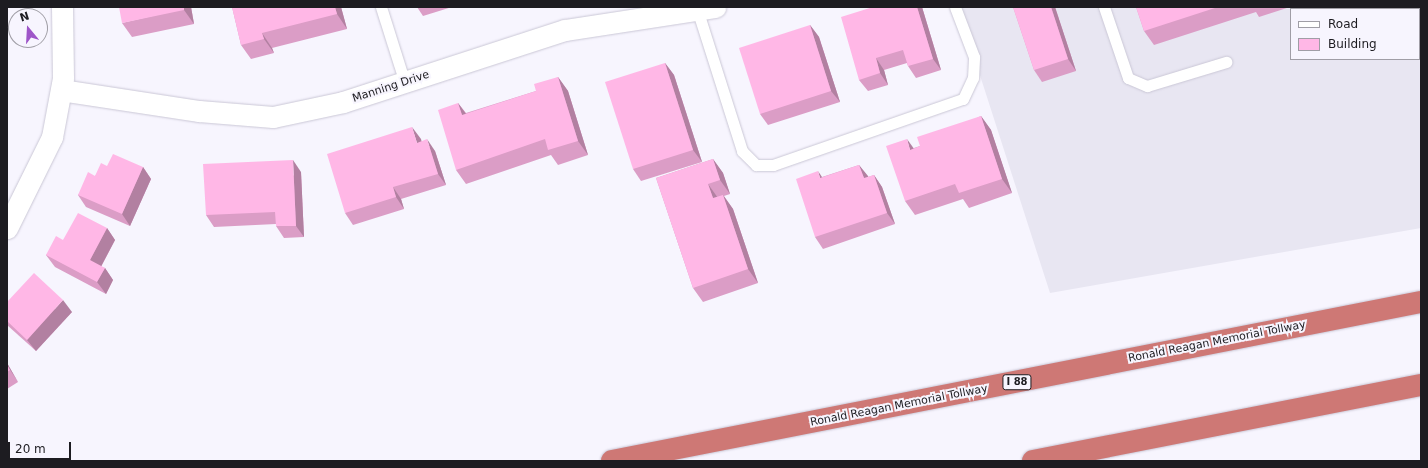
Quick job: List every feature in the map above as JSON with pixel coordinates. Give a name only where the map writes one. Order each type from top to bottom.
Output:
[{"type":"highway","name":"Ronald Reagan Memorial Tollway","points":[[612,461],[1421,302]]},
{"type":"highway","points":[[1033,461],[1421,385]]},
{"type":"street","points":[[7,228],[52,137],[61,90],[65,38],[62,7]]},
{"type":"street","name":"Manning Drive","points":[[61,90],[199,111],[273,117],[309,112],[405,83],[565,30],[706,9]]},
{"type":"lane","points":[[381,7],[405,83]]},
{"type":"lane","points":[[706,9],[742,151],[756,165],[773,165],[963,99],[973,78],[974,57],[955,7]]},
{"type":"lane","points":[[1104,7],[1128,78],[1147,86],[1226,62]]},
{"type":"shaded area","points":[[958,7],[1421,7],[1421,228],[1050,293]]},
{"type":"building","points":[[119,7],[184,7],[184,10],[122,23]]},
{"type":"building","points":[[232,7],[335,7],[337,14],[262,33],[264,39],[241,45]]},
{"type":"building","points":[[873,7],[917,7],[933,59],[908,66],[903,50],[876,58],[880,73],[859,80],[841,17]]},
{"type":"building","points":[[1013,7],[1051,7],[1068,59],[1034,70]]},
{"type":"building","points":[[1136,7],[1218,7],[1144,31]]},
{"type":"building","points":[[810,25],[831,91],[760,114],[739,48]]},
{"type":"building","points":[[665,63],[693,150],[633,169],[605,82]]},
{"type":"building","points":[[558,77],[578,141],[548,150],[545,139],[456,170],[438,110],[458,103],[462,115],[536,91],[534,84]]},
{"type":"building","points":[[981,116],[1002,179],[959,193],[955,184],[905,201],[886,146],[907,139],[910,150],[920,146],[917,137]]},
{"type":"building","points":[[412,127],[417,143],[427,139],[438,174],[393,187],[396,197],[345,213],[327,154]]},
{"type":"building","points":[[113,154],[143,167],[122,214],[78,195],[88,172],[95,176],[101,163],[107,166]]},
{"type":"building","points":[[713,159],[720,180],[708,184],[713,198],[723,195],[748,269],[693,288],[656,178]]},
{"type":"building","points":[[293,160],[296,226],[276,226],[275,212],[206,215],[203,164]]},
{"type":"building","points":[[859,165],[864,178],[874,175],[887,213],[815,237],[796,179],[818,171],[820,178]]},
{"type":"building","points":[[78,213],[107,228],[90,260],[105,268],[97,282],[46,255],[56,236],[63,240]]},
{"type":"building","points":[[34,273],[63,300],[27,340],[7,321],[7,302]]},
{"type":"building","points":[[7,365],[10,370],[7,372]]}]
